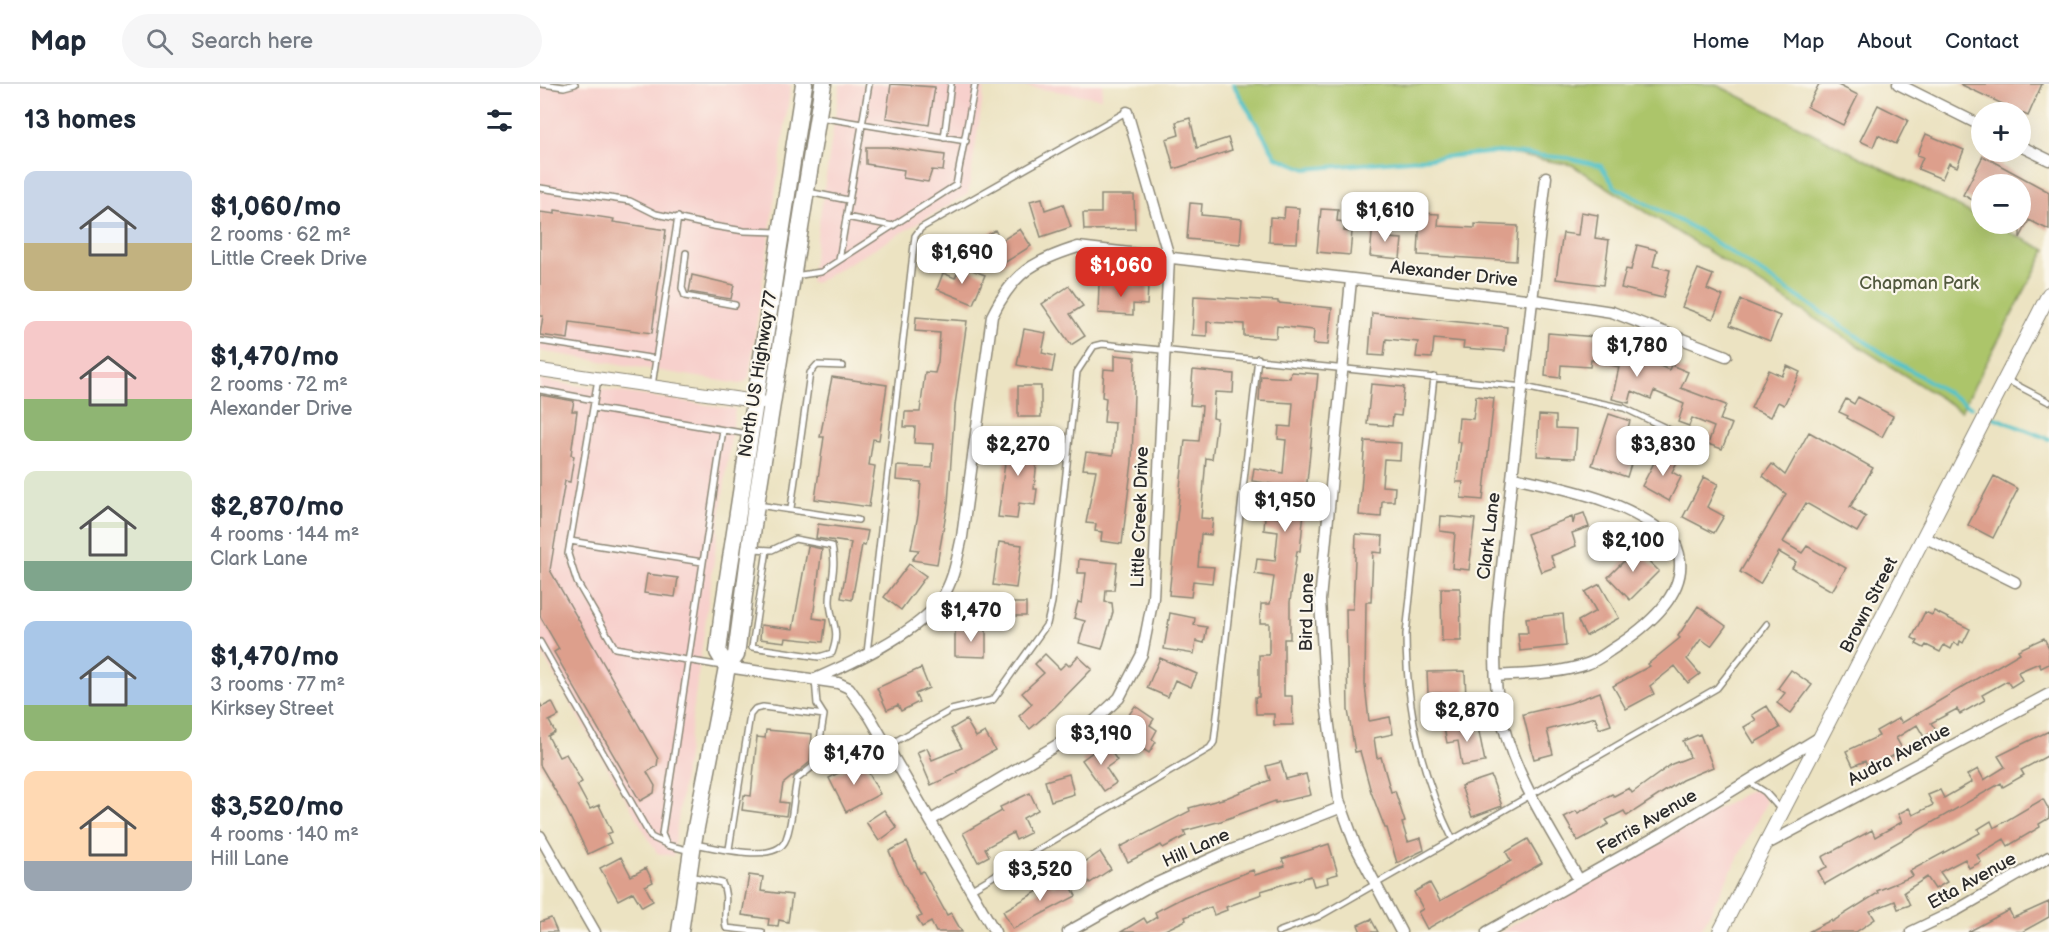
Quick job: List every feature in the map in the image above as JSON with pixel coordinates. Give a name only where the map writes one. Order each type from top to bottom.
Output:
[{"type":"main road","name":"North US Highway 77","points":[[727,667],[718,652],[748,434],[804,84]]},
{"type":"main road","name":"North US Highway 77","points":[[680,932],[693,847],[727,667],[736,655],[749,614],[759,549],[756,504],[823,84]]},
{"type":"main road","name":"Brown Street","points":[[1720,932],[2049,294]]},
{"type":"street","points":[[1898,84],[1971,120]]},
{"type":"street","name":"Little Creek Drive","points":[[931,820],[1089,726],[1119,698],[1142,654],[1153,598],[1168,257],[1128,111]]},
{"type":"street","points":[[2031,151],[2049,160]]},
{"type":"street","name":"Clark Lane","points":[[1546,177],[1534,300],[1497,610],[1496,676],[1500,712],[1508,742],[1531,796],[1579,880]]},
{"type":"street","name":"Alexander Drive","points":[[815,679],[867,655],[933,610],[944,596],[954,572],[962,537],[992,316],[1005,290],[1045,257],[1078,248],[1534,300],[1623,316],[1726,356]]},
{"type":"street","name":"Bird Lane","points":[[1352,280],[1320,621],[1326,703],[1342,807],[1356,847],[1401,932]]},
{"type":"street","points":[[540,370],[772,404]]},
{"type":"street","points":[[1496,676],[1552,673],[1589,664],[1635,636],[1660,613],[1674,590],[1681,567],[1674,541],[1632,511],[1575,490],[1513,477]]},
{"type":"street","points":[[1924,537],[2015,582]]},
{"type":"street","points":[[727,667],[815,679],[838,683],[849,688],[870,717],[995,932]]},
{"type":"street","name":"Audra Avenue","points":[[1765,845],[2049,694]]},
{"type":"street","name":"Ferris Avenue","points":[[1487,932],[1822,736]]},
{"type":"street","name":"Hill Lane","points":[[1068,932],[1146,888],[1224,853],[1342,807]]},
{"type":"street","points":[[540,836],[596,932]]},
{"type":"street","name":"Etta Avenue","points":[[1911,932],[1956,910],[2049,857]]},
{"type":"lane","points":[[542,84],[564,87],[575,84]]},
{"type":"lane","points":[[839,260],[869,84]]},
{"type":"lane","points":[[944,138],[951,84]]},
{"type":"lane","points":[[793,276],[821,272],[956,185],[975,84]]},
{"type":"lane","points":[[867,655],[915,236],[921,228],[1128,111]]},
{"type":"lane","points":[[817,117],[966,141]]},
{"type":"lane","points":[[540,188],[630,201],[656,214],[744,231],[780,232]]},
{"type":"lane","points":[[806,192],[848,200]]},
{"type":"lane","points":[[652,387],[678,217]]},
{"type":"lane","points":[[846,217],[893,226]]},
{"type":"lane","points":[[686,253],[682,288],[685,296],[735,305]]},
{"type":"lane","points":[[540,341],[656,359]]},
{"type":"lane","points":[[887,746],[951,710],[993,700],[1047,624],[1052,602],[1077,372],[1094,346],[1102,344],[1164,349],[1524,387],[1624,408],[1670,430]]},
{"type":"lane","points":[[970,890],[1210,748],[1214,742],[1258,358]]},
{"type":"lane","points":[[791,508],[810,373],[817,365],[843,366]]},
{"type":"lane","points":[[1434,377],[1407,622],[1406,669],[1421,757],[1430,788],[1453,840]]},
{"type":"lane","points":[[598,379],[568,554],[577,582],[615,648],[727,667]]},
{"type":"lane","points":[[2006,380],[2049,402]]},
{"type":"lane","points":[[540,390],[594,400]]},
{"type":"lane","points":[[593,408],[748,434]]},
{"type":"lane","points":[[667,845],[662,834],[723,430]]},
{"type":"lane","points":[[756,504],[858,520]]},
{"type":"lane","points":[[749,614],[752,647],[819,657],[832,653],[837,640],[835,619],[830,604],[836,564],[832,546],[795,539],[772,550],[759,549]]},
{"type":"lane","points":[[570,541],[702,562]]},
{"type":"lane","points":[[1278,932],[1318,917],[1717,688],[1767,624]]},
{"type":"lane","points":[[540,642],[651,837],[667,845],[729,849],[763,854],[776,851],[786,841],[797,779],[816,764],[824,715],[817,704],[815,679]]},
{"type":"lane","points":[[729,849],[750,715],[755,709],[763,707],[824,715]]},
{"type":"lane","points":[[1748,781],[1765,792],[1783,812]]},
{"type":"lane","points":[[688,876],[722,883],[727,892],[724,920],[726,928],[762,932]]},
{"type":"shaded area","points":[[540,84],[791,84],[749,378],[745,382],[740,384],[540,351]]},
{"type":"shaded area","points":[[840,84],[985,84],[968,194],[815,283],[810,282]]},
{"type":"shaded area","points":[[1009,84],[1103,84],[1101,98]]},
{"type":"shaded area","points":[[540,380],[735,409],[673,856],[657,853],[540,650]]},
{"type":"shaded area","points":[[1753,789],[1763,792],[1766,803],[1700,932],[1500,932]]},
{"type":"green space","name":"Chapman Park","points":[[1233,84],[1715,84],[1971,213],[1971,234],[2013,234],[2046,250],[1961,411],[1572,165],[1499,152],[1306,169],[1276,157]]},
{"type":"building","points":[[891,84],[935,87],[929,125],[886,118]]},
{"type":"building","points":[[1819,84],[1836,84],[1858,95],[1843,125],[1807,107]]},
{"type":"building","points":[[1960,84],[2042,84],[2031,109],[2031,102],[1998,102]]},
{"type":"building","points":[[1878,105],[1908,120],[1896,144],[1878,135],[1873,147],[1860,141]]},
{"type":"building","points":[[1190,118],[1197,148],[1228,138],[1232,150],[1174,169],[1166,139],[1179,135],[1176,122]]},
{"type":"building","points":[[1926,134],[1964,150],[1957,167],[1949,163],[1942,179],[1918,169],[1923,157],[1917,155]]},
{"type":"building","points":[[866,147],[887,147],[945,155],[943,171],[932,170],[928,182],[903,178],[904,170],[866,164]]},
{"type":"building","points":[[1980,162],[1994,162],[2016,174],[1974,174]]},
{"type":"building","points":[[1971,179],[1971,199],[1963,195]]},
{"type":"building","points":[[2031,182],[2049,192],[2049,230],[2031,221]]},
{"type":"building","points":[[1101,195],[1134,195],[1135,229],[1084,230],[1083,213],[1101,213]]},
{"type":"building","points":[[1042,198],[1045,210],[1063,204],[1071,227],[1041,237],[1030,201]]},
{"type":"building","points":[[1190,203],[1202,204],[1201,215],[1242,219],[1240,244],[1187,239]]},
{"type":"building","points":[[1285,207],[1299,208],[1297,243],[1269,242],[1270,217],[1284,218]]},
{"type":"building","points":[[1321,209],[1338,210],[1337,221],[1345,222],[1344,231],[1352,232],[1350,255],[1317,252]]},
{"type":"building","points":[[555,210],[666,230],[652,333],[570,322],[568,339],[540,335],[543,316],[540,316],[540,212],[555,214]]},
{"type":"building","points":[[1581,212],[1598,215],[1595,238],[1609,240],[1603,285],[1556,279],[1563,233],[1578,235]]},
{"type":"building","points":[[1420,213],[1439,214],[1438,226],[1475,228],[1475,224],[1518,226],[1516,261],[1418,255]]},
{"type":"building","points":[[1373,223],[1389,225],[1388,238],[1402,239],[1400,259],[1370,256]]},
{"type":"building","points":[[1020,229],[1031,246],[1001,265],[984,237],[995,230],[1001,241]]},
{"type":"building","points":[[1637,245],[1657,250],[1653,266],[1670,270],[1663,298],[1621,288],[1626,269],[1631,270]]},
{"type":"building","points":[[967,268],[985,275],[973,304],[937,289],[943,273],[955,278],[958,272],[965,275]]},
{"type":"building","points":[[1698,269],[1713,275],[1707,289],[1723,296],[1713,319],[1682,307]]},
{"type":"building","points":[[692,275],[734,285],[731,299],[689,292]]},
{"type":"building","points":[[1099,284],[1148,286],[1147,305],[1133,304],[1133,315],[1098,313]]},
{"type":"building","points":[[1069,286],[1083,306],[1070,314],[1085,336],[1071,345],[1042,304]]},
{"type":"building","points":[[1194,296],[1278,301],[1278,303],[1332,308],[1328,345],[1313,344],[1314,330],[1277,326],[1276,338],[1244,336],[1244,324],[1207,322],[1207,336],[1192,335]]},
{"type":"building","points":[[1741,300],[1780,316],[1770,341],[1730,325]]},
{"type":"building","points":[[1372,313],[1507,327],[1505,351],[1463,348],[1464,342],[1434,339],[1432,358],[1416,357],[1418,342],[1386,339],[1384,356],[1369,355]]},
{"type":"building","points":[[916,317],[967,321],[955,405],[948,503],[937,564],[912,560],[919,550],[911,549],[918,515],[921,482],[896,480],[897,466],[932,468],[933,444],[914,443],[915,427],[904,427],[905,412],[920,412],[925,372],[935,373],[938,362],[940,333],[915,331]]},
{"type":"building","points":[[1024,329],[1046,333],[1042,353],[1055,356],[1052,372],[1017,365]]},
{"type":"building","points":[[1548,333],[1596,337],[1594,350],[1605,352],[1608,340],[1642,348],[1640,357],[1669,370],[1671,365],[1688,372],[1681,388],[1726,405],[1720,420],[1732,424],[1722,449],[1708,444],[1714,427],[1692,418],[1689,426],[1678,422],[1684,404],[1654,391],[1651,399],[1632,391],[1629,403],[1612,399],[1619,367],[1591,360],[1590,367],[1561,365],[1560,378],[1545,376]]},
{"type":"building","points":[[1115,355],[1135,357],[1132,462],[1122,544],[1101,541],[1102,532],[1095,531],[1096,524],[1086,523],[1096,470],[1083,469],[1086,452],[1113,455],[1115,423],[1104,422],[1106,398],[1102,397],[1104,369],[1115,370]]},
{"type":"building","points":[[1787,366],[1800,372],[1784,405],[1778,402],[1771,417],[1751,408],[1769,370],[1782,376]]},
{"type":"building","points":[[1193,370],[1234,374],[1233,393],[1215,392],[1213,418],[1217,419],[1212,459],[1206,458],[1201,518],[1213,519],[1211,535],[1201,534],[1198,566],[1214,567],[1212,583],[1193,581],[1191,597],[1169,595],[1185,440],[1199,441],[1202,406],[1190,405]]},
{"type":"building","points":[[1291,372],[1318,374],[1300,551],[1297,551],[1290,602],[1290,639],[1284,639],[1284,696],[1292,696],[1293,725],[1274,725],[1274,714],[1256,714],[1255,697],[1259,697],[1259,655],[1269,655],[1269,623],[1260,623],[1261,604],[1270,604],[1274,577],[1255,574],[1257,559],[1275,561],[1278,532],[1264,530],[1265,516],[1282,518],[1285,490],[1271,488],[1271,484],[1252,481],[1254,468],[1283,473],[1286,440],[1278,439],[1279,426],[1291,427],[1293,403],[1259,401],[1261,376],[1290,378]]},
{"type":"building","points":[[832,377],[887,385],[879,440],[873,439],[869,465],[875,466],[869,507],[815,499],[824,437],[820,437]]},
{"type":"building","points":[[1371,384],[1404,387],[1401,416],[1393,415],[1392,426],[1367,424]]},
{"type":"building","points":[[1018,386],[1041,386],[1041,417],[1018,417]]},
{"type":"building","points":[[540,395],[574,401],[572,411],[577,411],[570,482],[565,481],[550,570],[658,759],[657,766],[647,772],[655,786],[654,793],[640,801],[554,652],[559,649],[540,616]]},
{"type":"building","points":[[1476,396],[1494,398],[1483,500],[1461,498],[1463,482],[1456,482],[1461,442],[1457,442],[1459,418],[1473,419]]},
{"type":"building","points":[[1858,397],[1893,416],[1882,437],[1839,412],[1846,399],[1854,404]]},
{"type":"building","points":[[1609,414],[1630,421],[1626,434],[1639,438],[1627,477],[1592,465]]},
{"type":"building","points":[[1539,415],[1556,416],[1556,428],[1577,429],[1575,458],[1537,456]]},
{"type":"building","points":[[1009,432],[1025,434],[1023,450],[1038,452],[1034,489],[1037,489],[1035,505],[1019,503],[1017,519],[998,517]]},
{"type":"building","points":[[1809,432],[1873,468],[1850,507],[1866,517],[1857,532],[1806,503],[1783,542],[1802,553],[1807,546],[1846,568],[1832,591],[1792,568],[1796,562],[1779,552],[1760,584],[1740,572],[1786,494],[1763,476],[1772,464],[1785,475]]},
{"type":"building","points":[[1365,441],[1401,443],[1400,460],[1384,459],[1382,486],[1395,487],[1394,501],[1382,501],[1381,517],[1359,515]]},
{"type":"building","points":[[1660,451],[1678,460],[1672,472],[1681,477],[1669,501],[1642,486]]},
{"type":"building","points":[[1994,476],[2018,489],[1993,538],[1968,525]]},
{"type":"building","points":[[1704,477],[1718,484],[1707,507],[1724,516],[1714,533],[1683,517]]},
{"type":"building","points":[[1584,513],[1589,527],[1572,533],[1576,546],[1551,556],[1555,567],[1541,572],[1527,534],[1572,517],[1573,524],[1575,516]]},
{"type":"building","points":[[1441,516],[1475,519],[1469,570],[1452,568],[1455,533],[1440,531]]},
{"type":"building","points":[[818,524],[868,531],[865,546],[862,545],[852,600],[841,598],[851,543],[816,538]]},
{"type":"building","points":[[1356,534],[1383,536],[1382,553],[1373,552],[1371,602],[1366,602],[1365,685],[1369,721],[1390,717],[1393,734],[1374,738],[1377,758],[1381,757],[1391,792],[1395,791],[1405,822],[1402,823],[1408,842],[1421,838],[1424,850],[1397,863],[1387,828],[1385,828],[1371,792],[1360,751],[1355,752],[1348,710],[1346,609],[1353,609]]},
{"type":"building","points":[[999,542],[1022,545],[1016,588],[993,585]]},
{"type":"building","points":[[1632,545],[1659,571],[1630,600],[1608,577],[1628,557],[1623,553]]},
{"type":"building","points":[[808,546],[822,549],[813,618],[826,620],[823,642],[786,638],[785,642],[760,639],[761,625],[793,629]]},
{"type":"building","points":[[1079,559],[1117,563],[1114,590],[1106,590],[1105,602],[1112,603],[1113,612],[1102,649],[1079,643],[1085,621],[1074,618],[1078,602],[1082,603],[1086,573],[1078,573]]},
{"type":"building","points":[[909,564],[926,576],[901,610],[884,597]]},
{"type":"building","points":[[647,574],[678,578],[675,597],[644,593]]},
{"type":"building","points":[[1600,584],[1619,618],[1586,636],[1578,621],[1596,611],[1585,592]]},
{"type":"building","points":[[1441,588],[1460,588],[1461,641],[1442,641]]},
{"type":"building","points":[[1001,603],[1026,603],[1026,616],[1001,616]]},
{"type":"building","points":[[1698,606],[1726,626],[1711,646],[1701,639],[1687,659],[1700,674],[1688,683],[1675,666],[1650,686],[1654,694],[1626,709],[1613,686],[1650,666],[1648,664],[1680,638],[1678,636]]},
{"type":"building","points":[[1934,611],[1970,629],[1963,643],[1960,641],[1959,645],[1954,643],[1951,649],[1944,645],[1940,652],[1926,645],[1924,648],[1916,644],[1918,641],[1912,638],[1925,612],[1932,615]]},
{"type":"building","points":[[1170,613],[1195,618],[1194,625],[1207,627],[1204,643],[1196,641],[1194,654],[1164,649]]},
{"type":"building","points":[[1563,614],[1566,646],[1520,651],[1518,633],[1528,633],[1526,618]]},
{"type":"building","points":[[955,629],[986,629],[986,657],[955,656]]},
{"type":"building","points":[[2044,638],[2049,648],[2049,664],[2041,668],[2039,663],[2018,672],[2022,680],[2011,687],[2007,681],[1982,695],[1985,700],[1960,714],[1957,709],[1931,723],[1936,730],[1924,737],[1917,725],[1896,738],[1903,750],[1877,765],[1868,769],[1865,761],[1853,766],[1846,751],[1879,736],[1876,731],[1899,718],[1902,723],[2020,653],[2018,650]]},
{"type":"building","points":[[1045,654],[1060,669],[1066,663],[1069,666],[1078,656],[1092,669],[1030,729],[1019,716],[1032,704],[1022,693],[1044,673],[1035,664]]},
{"type":"building","points":[[1160,658],[1197,674],[1191,687],[1175,680],[1168,697],[1147,688]]},
{"type":"building","points":[[921,668],[929,688],[915,694],[919,702],[901,711],[898,705],[887,710],[877,688]]},
{"type":"building","points":[[1791,670],[1812,685],[1791,713],[1777,703],[1785,693],[1778,688]]},
{"type":"building","points":[[1465,671],[1466,701],[1441,702],[1441,693],[1428,693],[1427,672]]},
{"type":"building","points":[[1600,692],[1611,725],[1599,729],[1595,717],[1547,730],[1553,754],[1534,759],[1523,714],[1570,703]]},
{"type":"building","points":[[552,702],[559,716],[549,721],[555,732],[548,736],[559,757],[566,754],[582,782],[577,785],[590,809],[599,805],[612,832],[607,834],[611,843],[588,854],[566,809],[540,765],[540,703],[542,707]]},
{"type":"building","points":[[1135,706],[1154,719],[1150,725],[1157,730],[1152,739],[1156,742],[1149,753],[1117,732]]},
{"type":"building","points":[[1767,706],[1780,728],[1754,743],[1744,727],[1756,720],[1752,715]]},
{"type":"building","points":[[966,720],[976,737],[985,732],[995,750],[957,771],[958,773],[931,785],[917,752],[927,748],[932,760],[962,748],[951,729]]},
{"type":"building","points":[[1477,722],[1485,762],[1462,766],[1458,741],[1447,743],[1444,728]]},
{"type":"building","points":[[766,730],[812,734],[810,762],[783,784],[780,802],[788,803],[786,816],[742,810],[744,795],[751,796],[757,737],[765,738]]},
{"type":"building","points":[[2049,731],[2049,755],[2021,770],[2024,775],[2003,787],[2001,783],[1825,884],[1818,871],[1827,867],[1822,857],[1872,830],[1875,837],[1902,822],[1898,814],[1909,808],[1913,815],[1933,805],[1928,795],[1940,790],[1944,798],[1972,782],[1967,775],[1978,769],[1984,780],[2005,767],[1998,756]]},
{"type":"building","points":[[1700,734],[1713,767],[1682,780],[1627,816],[1624,811],[1606,820],[1609,824],[1578,841],[1564,817],[1576,811],[1578,813],[1612,794],[1614,796],[1629,788],[1632,793],[1672,764],[1690,757],[1683,741]]},
{"type":"building","points":[[1105,743],[1117,760],[1106,768],[1116,783],[1104,791],[1082,760]]},
{"type":"building","points":[[862,760],[880,794],[846,812],[829,778]]},
{"type":"building","points":[[1281,762],[1286,779],[1306,774],[1311,795],[1275,803],[1275,801],[1221,821],[1184,831],[1186,836],[1163,848],[1161,845],[1128,862],[1120,847],[1190,811],[1189,808],[1226,798],[1270,780],[1266,766]]},
{"type":"building","points":[[1069,774],[1074,794],[1051,801],[1045,781]]},
{"type":"building","points":[[1491,776],[1502,806],[1472,817],[1461,786]]},
{"type":"building","points":[[1030,793],[1038,810],[1023,818],[1030,833],[1016,840],[1013,833],[985,848],[989,856],[978,862],[963,833],[1002,811],[1000,807]]},
{"type":"building","points":[[2043,799],[2049,810],[2049,818],[2039,824],[2040,827],[2008,846],[2004,839],[1977,855],[1981,862],[1969,868],[1965,859],[1940,872],[1947,882],[1935,889],[1927,877],[1904,892],[1910,905],[1898,909],[1895,901],[1870,911],[1875,919],[1856,932],[1808,932],[1831,920],[1832,922],[1878,893],[1877,891],[1913,876],[1910,871],[1980,833],[1978,829],[1991,821],[1994,828]]},
{"type":"building","points":[[884,810],[897,828],[879,841],[866,822]]},
{"type":"building","points":[[1528,839],[1542,863],[1427,929],[1418,912],[1423,909],[1414,892],[1430,883],[1440,901],[1511,861],[1506,852]]},
{"type":"building","points":[[907,842],[920,873],[923,871],[947,915],[951,913],[962,932],[936,932],[931,922],[922,927],[917,918],[922,916],[904,885],[889,851]]},
{"type":"building","points":[[1329,844],[1338,874],[1327,877],[1328,883],[1314,886],[1311,876],[1261,891],[1262,894],[1226,907],[1227,910],[1214,915],[1211,907],[1185,917],[1186,920],[1161,932],[1121,932],[1144,918],[1147,923],[1157,917],[1155,912],[1184,897],[1253,870],[1255,875],[1285,866],[1282,859]]},
{"type":"building","points":[[1100,852],[1111,869],[1090,883],[1078,867]]},
{"type":"building","points":[[621,857],[631,876],[646,868],[653,882],[645,886],[653,901],[642,907],[633,892],[618,900],[600,868]]},
{"type":"building","points":[[749,875],[763,877],[761,891],[792,895],[788,922],[779,920],[778,926],[768,925],[769,919],[742,915]]},
{"type":"building","points":[[1047,876],[1053,886],[1067,878],[1076,896],[1013,929],[1003,911],[1040,890],[1036,881]]},
{"type":"building","points":[[2049,902],[2049,917],[2022,932],[1968,932],[2009,910],[2013,918]]},
{"type":"building","points":[[551,918],[557,932],[540,932],[540,922]]},
{"type":"building","points":[[1371,919],[1378,932],[1361,932],[1358,925]]},
{"type":"waterway","points":[[1233,84],[1276,157],[1306,169],[1499,152],[1568,158],[1601,166],[1615,187],[1697,230],[1887,356],[1971,407]]},
{"type":"waterway","points":[[1990,416],[2049,439]]}]
